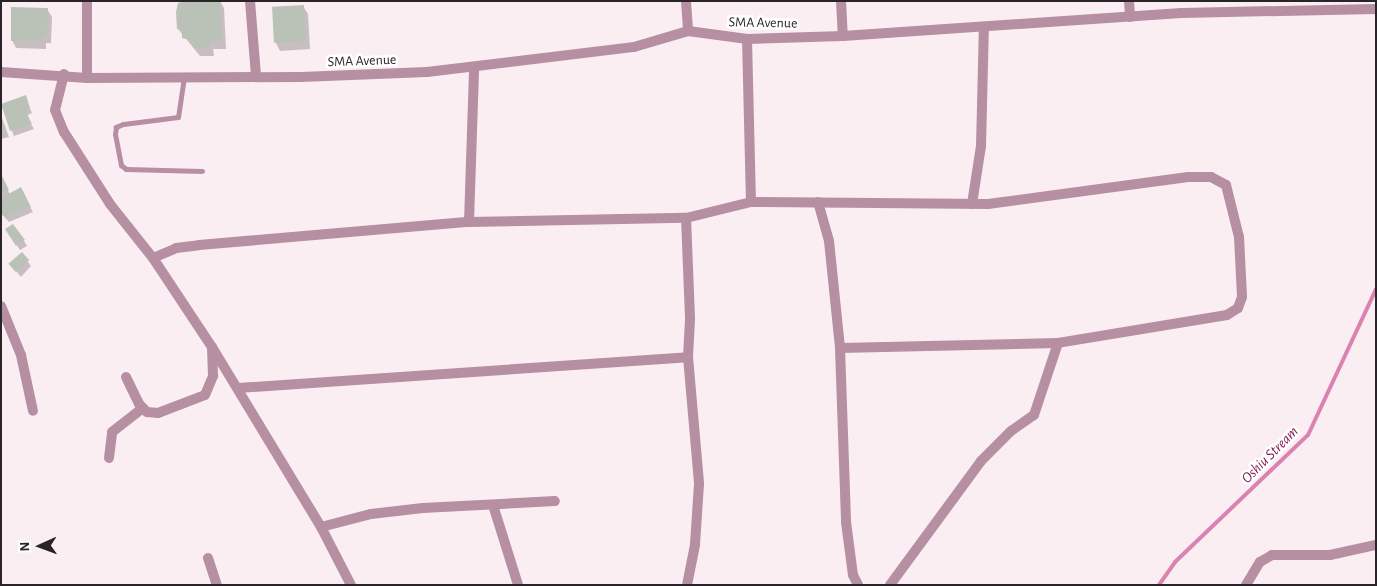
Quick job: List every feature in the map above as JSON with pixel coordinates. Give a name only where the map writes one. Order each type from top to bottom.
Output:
[{"type":"street","points":[[87,1],[87,78]]},
{"type":"street","points":[[250,1],[256,76]]},
{"type":"street","points":[[686,1],[688,31]]},
{"type":"street","points":[[841,1],[843,36]]},
{"type":"street","points":[[1129,1],[1130,17]]},
{"type":"street","name":"SMA Avenue","points":[[1,72],[64,74],[87,78],[361,75],[474,68],[634,47],[688,31],[747,39],[843,36],[1278,6],[1376,9]]},
{"type":"street","points":[[972,204],[980,146],[984,27]]},
{"type":"street","points":[[747,39],[751,202]]},
{"type":"street","points":[[469,222],[474,68]]},
{"type":"street","points":[[64,74],[55,110],[64,132],[110,204],[153,258],[238,388],[321,527],[351,585]]},
{"type":"street","points":[[153,258],[176,248],[200,245],[469,222],[686,218],[751,202],[972,204],[1188,177],[1211,177],[1226,185],[1239,237],[1242,297],[1238,308],[1227,316],[1058,343],[840,348]]},
{"type":"street","points":[[818,202],[829,241],[840,348],[846,522],[853,574],[858,585]]},
{"type":"street","points":[[686,218],[690,319],[688,357],[699,484],[697,528],[687,585]]},
{"type":"street","points":[[1,306],[21,355],[32,411]]},
{"type":"street","points":[[890,585],[981,461],[1011,432],[1034,415],[1058,343]]},
{"type":"street","points":[[126,377],[143,408],[158,413],[205,395],[213,376],[212,347]]},
{"type":"street","points":[[238,388],[688,357]]},
{"type":"street","points":[[109,458],[112,432],[143,408]]},
{"type":"street","points":[[321,527],[371,514],[555,501]]},
{"type":"street","points":[[493,505],[518,585]]},
{"type":"street","points":[[1246,585],[1260,562],[1272,555],[1330,555],[1376,545]]},
{"type":"street","points":[[208,558],[217,585]]},
{"type":"lane","points":[[184,77],[178,117],[122,124],[116,127],[116,142],[121,165],[126,169],[202,171]]},
{"type":"building","points":[[187,1],[220,1],[222,41],[209,42],[210,48],[194,49],[194,41],[182,38],[182,29],[177,29],[176,12],[178,3]]},
{"type":"building","points":[[304,5],[306,41],[274,43],[272,7]]},
{"type":"building","points":[[11,7],[48,8],[47,35],[42,35],[42,41],[11,41]]},
{"type":"building","points":[[26,95],[30,108],[25,110],[32,124],[10,131],[1,104]]},
{"type":"building","points":[[1,174],[9,190],[1,194]]},
{"type":"building","points":[[21,187],[31,207],[5,217],[1,214],[1,198]]},
{"type":"building","points":[[13,224],[25,240],[16,246],[5,229]]},
{"type":"building","points":[[22,252],[29,260],[16,272],[8,264]]},
{"type":"waterway","name":"Oshiu Stream","points":[[1159,585],[1175,562],[1308,435],[1376,289]]}]
